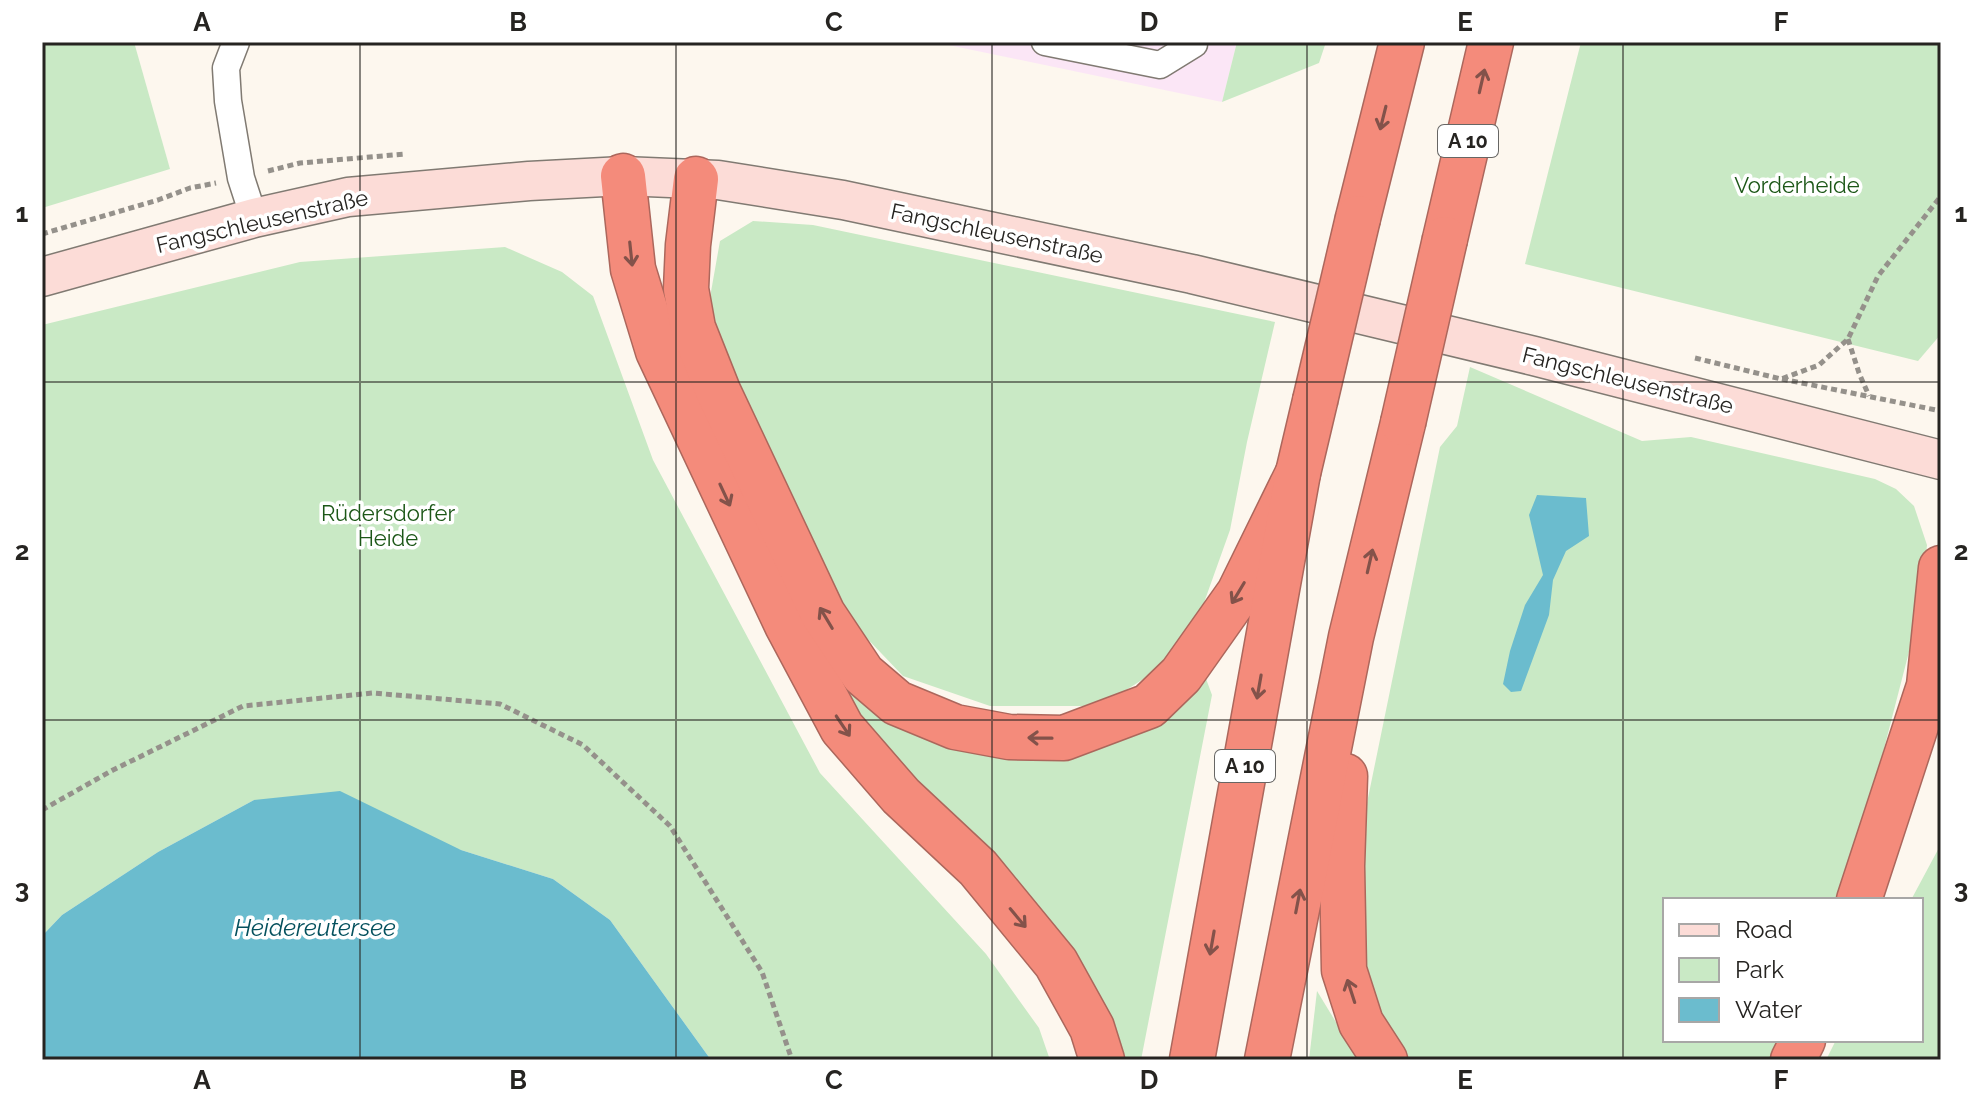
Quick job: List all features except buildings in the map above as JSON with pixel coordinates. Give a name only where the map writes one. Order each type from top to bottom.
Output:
[{"type":"highway","name":"A 10","points":[[1192,1060],[1298,473],[1402,42]]},
{"type":"highway","name":"A 10","points":[[1267,1060],[1351,637],[1491,42]]},
{"type":"highway","points":[[623,176],[633,269],[658,351],[787,625],[842,728],[901,796],[978,868],[1056,963],[1092,1028],[1102,1060]]},
{"type":"highway","points":[[696,179],[686,289],[693,328],[737,434],[823,614],[863,674],[897,703],[955,727],[1009,737],[1064,738],[1149,706],[1181,675],[1239,593],[1298,473]]},
{"type":"highway","points":[[1860,898],[1929,686],[1941,568]]},
{"type":"highway","points":[[1351,637],[1342,866],[1344,970],[1361,1023],[1385,1060]]},
{"type":"highway","points":[[1872,898],[1904,797],[1941,699]]},
{"type":"highway","points":[[1793,1060],[1802,1042]]},
{"type":"main road","name":"Fangschleusenstraße","points":[[42,277],[254,218],[348,197],[623,176],[718,180],[843,200],[1192,274],[1534,356],[1941,460]]},
{"type":"street","points":[[236,42],[226,68],[228,101],[241,178],[254,218]]},
{"type":"street","points":[[1045,42],[1160,65],[1194,42]]},
{"type":"path","points":[[1869,396],[1848,339],[1878,276],[1941,196]]},
{"type":"path","points":[[1781,379],[1941,411]]},
{"type":"path","points":[[42,810],[113,770],[243,706],[373,693],[500,704],[583,745],[670,826],[762,972],[792,1060]]},
{"type":"shaded area","points":[[934,42],[1237,42],[1222,102]]},
{"type":"green space","points":[[42,42],[134,42],[170,169],[42,208]]},
{"type":"green space","points":[[1237,42],[1326,42],[1319,63],[1222,102]]},
{"type":"green space","name":"Vorderheide","points":[[1581,42],[1941,42],[1941,334],[1918,361],[1525,264]]},
{"type":"green space","points":[[753,221],[813,225],[1275,322],[1230,530],[1201,611],[1159,669],[1101,706],[990,706],[903,676],[839,609],[726,363],[709,303],[720,241]]},
{"type":"green space","name":"Rüdersdorfer Heide","points":[[505,247],[562,272],[593,296],[653,460],[820,773],[986,954],[1039,1028],[1050,1060],[711,1060],[610,920],[553,879],[461,850],[254,800],[158,852],[62,915],[42,936],[42,325],[300,262]]},
{"type":"green space","points":[[1470,367],[1642,441],[1691,437],[1875,479],[1896,489],[1914,506],[1927,545],[1920,609],[1846,898],[1663,898],[1663,1042],[1784,1042],[1768,1060],[1406,1060],[1361,981],[1352,876],[1440,447],[1457,426]]},
{"type":"green space","points":[[807,620],[1010,754],[1205,676],[1212,695],[1141,1060],[1112,1060],[860,721]]},
{"type":"green space","points":[[1941,844],[1941,1060],[1826,1060],[1835,1042],[1923,1042],[1923,898],[1912,898]]},
{"type":"green space","points":[[1317,991],[1359,1060],[1309,1060]]},
{"type":"water","points":[[1537,495],[1586,498],[1589,536],[1566,551],[1553,580],[1549,615],[1521,691],[1511,692],[1503,684],[1510,651],[1525,605],[1543,575],[1529,515]]},
{"type":"water","name":"Heidereutersee","points":[[340,791],[461,850],[553,879],[610,920],[711,1060],[42,1060],[42,936],[62,915],[158,852],[254,800]]}]
